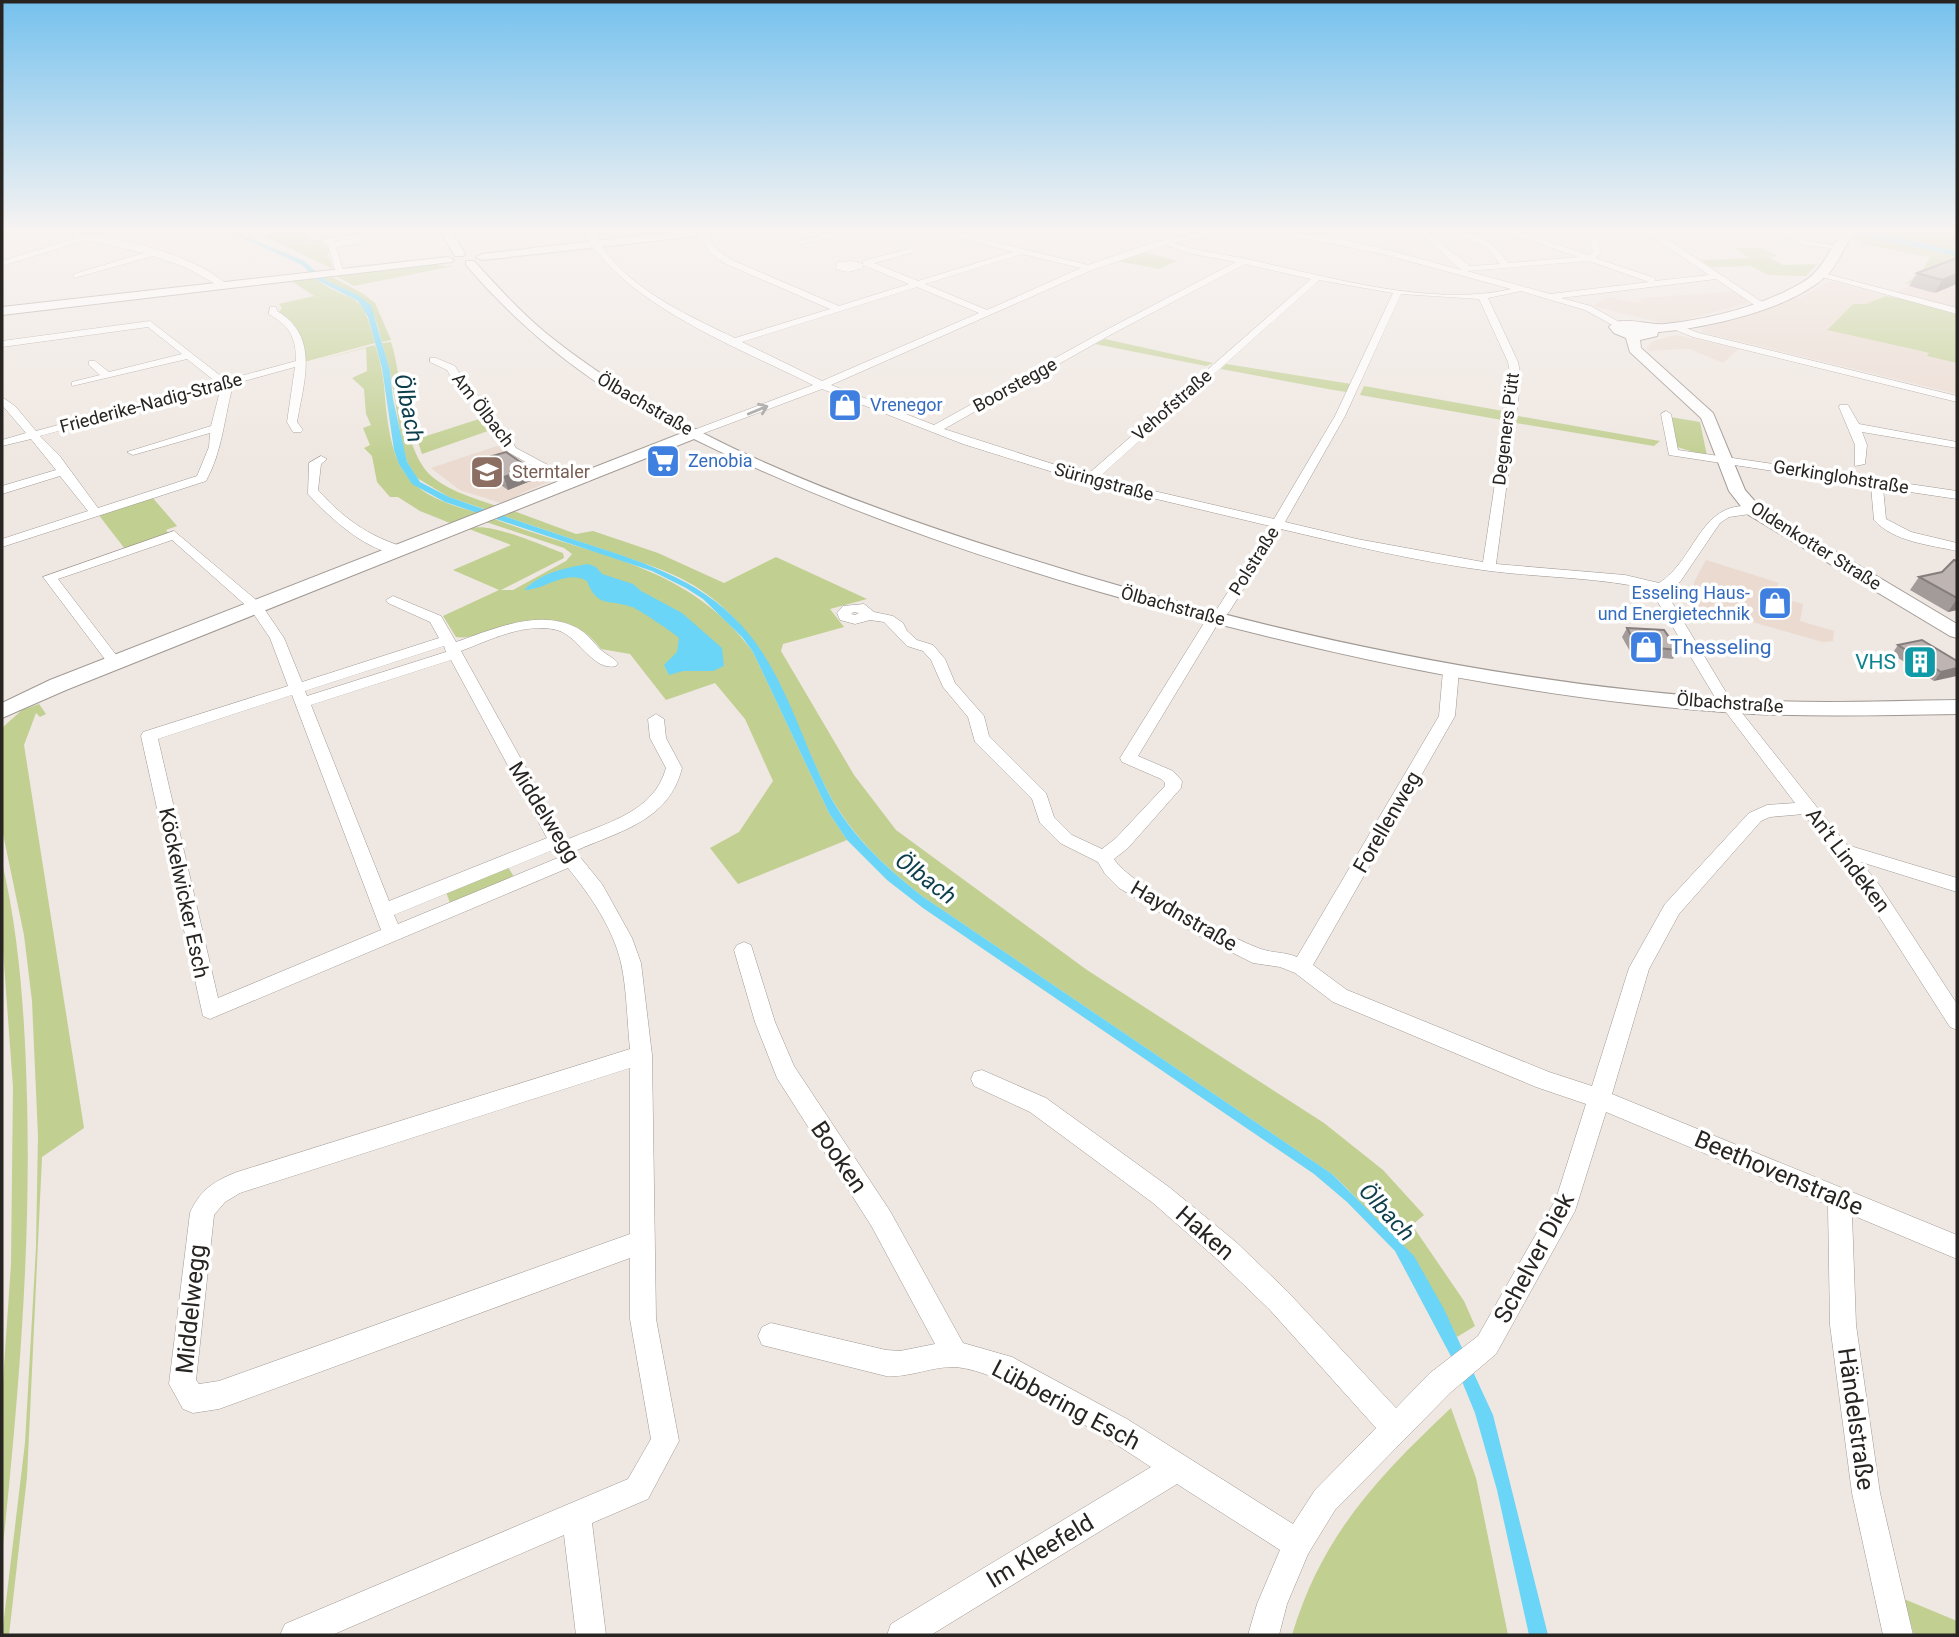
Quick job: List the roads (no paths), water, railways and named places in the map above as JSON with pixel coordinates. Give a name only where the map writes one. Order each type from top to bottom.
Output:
[{"type":"street","points":[[2,311],[23,308]]},
{"type":"street","name":"Ölbachstraße","points":[[508,308],[569,360],[695,433],[819,490],[923,531],[1060,575],[1220,613],[1342,649],[1451,671],[1571,689],[1728,705],[1957,707]]},
{"type":"street","name":"Süringstraße","points":[[673,308],[733,342],[822,385],[934,430],[1089,479],[1423,556],[1489,567],[1625,579],[1661,588]]},
{"type":"street","points":[[976,308],[987,313]]},
{"type":"street","points":[[2,711],[58,685],[822,385],[997,308]]},
{"type":"street","name":"Boorstegge","points":[[934,430],[1154,308]]},
{"type":"street","name":"Vehofstraße","points":[[1089,479],[1282,308]]},
{"type":"street","name":"Polstraße","points":[[1104,857],[1122,843],[1173,788],[1174,781],[1167,775],[1128,758],[1277,524],[1360,381],[1391,308]]},
{"type":"street","name":"Degeners Pütt","points":[[1488,308],[1513,362],[1516,378],[1489,567]]},
{"type":"street","points":[[1586,308],[1618,325],[1636,324],[1649,329],[1676,327],[1743,308]]},
{"type":"street","points":[[273,309],[272,312],[292,325],[301,348],[292,422],[297,430]]},
{"type":"street","points":[[733,342],[839,309]]},
{"type":"street","points":[[2,344],[150,324],[191,355],[225,384],[227,389],[216,428],[215,447],[202,478],[6,539]]},
{"type":"street","points":[[1618,325],[1616,329],[1632,335],[1650,335],[1649,329]]},
{"type":"street","points":[[1676,327],[1696,335],[1957,399]]},
{"type":"street","name":"Oldenkotter Straße","points":[[1632,335],[1635,349],[1708,416],[1737,491],[1753,510],[1957,632]]},
{"type":"street","points":[[76,384],[191,355]]},
{"type":"street","name":"Am Ölbach","points":[[433,360],[451,368],[464,390],[473,396],[491,426],[502,434],[512,450],[570,482]]},
{"type":"street","points":[[92,363],[107,376]]},
{"type":"street","name":"Friederike-Nadig-Straße","points":[[2,443],[299,363]]},
{"type":"street","points":[[2,402],[11,406],[94,511]]},
{"type":"street","points":[[1844,407],[1861,445],[1859,464]]},
{"type":"street","name":"Gerkinglohstraße","points":[[1666,414],[1673,453],[1957,495]]},
{"type":"street","points":[[133,452],[216,428]]},
{"type":"street","points":[[1855,428],[1957,445]]},
{"type":"street","points":[[321,459],[315,463],[311,484],[312,491],[321,503],[353,531],[399,550]]},
{"type":"street","points":[[2,490],[63,472]]},
{"type":"street","points":[[1877,483],[1880,520],[1887,527],[1957,547]]},
{"type":"street","points":[[1661,588],[1675,579],[1716,520],[1725,514],[1753,510]]},
{"type":"street","points":[[115,663],[50,577],[174,535],[256,607],[277,638],[392,934]]},
{"type":"street","name":"An't Lindeken","points":[[1661,588],[1660,594],[1728,705],[1842,850],[1903,935],[1957,1021]]},
{"type":"street","name":"Middelwegg","points":[[296,1635],[638,1489],[665,1441],[643,1319],[642,1055],[631,963],[622,938],[595,889],[564,850],[436,619],[393,600]]},
{"type":"street","name":"Haydnstraße","points":[[867,615],[888,619],[912,643],[928,648],[943,668],[948,684],[976,716],[981,738],[1040,797],[1046,819],[1066,839],[1104,857],[1111,869],[1126,883],[1210,933],[1252,954],[1281,959],[1302,967],[1340,996],[1544,1080],[1600,1098]]},
{"type":"street","name":"Köckelwicker Esch","points":[[564,850],[392,934],[210,1010],[149,736],[301,695],[502,632],[542,625],[576,633],[599,659],[611,663]]},
{"type":"street","name":"Forellenweg","points":[[1302,967],[1447,716],[1451,671]]},
{"type":"street","points":[[2,701],[58,685]]},
{"type":"street","points":[[382,912],[564,850],[652,809],[668,790],[674,768],[658,738],[656,719]]},
{"type":"street","name":"Schelver Diek","points":[[1264,1635],[1272,1604],[1297,1544],[1325,1500],[1394,1427],[1440,1383],[1487,1345],[1567,1203],[1639,968],[1672,909],[1755,817],[1766,811],[1809,808]]},
{"type":"street","points":[[1842,850],[1957,885]]},
{"type":"street","name":"Booken","points":[[744,950],[765,1022],[785,1071],[881,1219],[955,1354]]},
{"type":"street","name":"Middelwegg","points":[[642,1055],[237,1183],[218,1192],[208,1200],[202,1213],[182,1384],[193,1399],[219,1395],[643,1241]]},
{"type":"street","name":"Haken","points":[[982,1079],[1013,1091],[1048,1112],[1161,1195],[1218,1243],[1278,1300],[1394,1427]]},
{"type":"street","name":"Beethovenstraße","points":[[1600,1098],[1957,1247]]},
{"type":"street","name":"Händelstraße","points":[[1840,1199],[1843,1325],[1866,1493],[1898,1635]]},
{"type":"street","name":"Lübbering Esch","points":[[771,1336],[886,1363],[900,1364],[955,1354],[1003,1366],[1069,1401],[1297,1544]]},
{"type":"street","name":"Im Kleefeld","points":[[902,1635],[1177,1468]]},
{"type":"street","points":[[577,1517],[591,1635]]},
{"type":"water","points":[[363,308],[372,308],[390,371],[393,399],[407,462],[420,482],[449,497],[665,572],[725,609],[742,626],[769,663],[834,802],[855,833],[880,860],[922,896],[1332,1174],[1414,1256],[1444,1309],[1493,1415],[1548,1635],[1529,1635],[1497,1490],[1475,1413],[1454,1362],[1395,1251],[1347,1202],[1314,1174],[923,908],[887,880],[847,840],[829,813],[753,652],[742,637],[703,599],[652,571],[445,502],[412,484],[399,464],[394,450],[382,368],[368,317]]},
{"type":"water","points":[[588,564],[596,567],[602,574],[633,584],[682,613],[722,648],[724,666],[713,671],[683,671],[669,675],[664,665],[677,652],[679,638],[636,609],[600,599],[587,581],[571,577],[524,590],[546,575]]},
{"type":"place","name":"Vrenegor","points":[[845,405]]},
{"type":"place","name":"Zenobia","points":[[663,461]]},
{"type":"place","name":"Sterntaler","points":[[487,472]]},
{"type":"place","name":"Esseling Haus- und Energietechnik","points":[[1775,603]]},
{"type":"place","name":"Thesseling","points":[[1646,647]]},
{"type":"place","name":"VHS","points":[[1920,662]]},
{"type":"water label","name":"Ölbach","points":[[409,408]]},
{"type":"water label","name":"Ölbach","points":[[926,878]]},
{"type":"water label","name":"Ölbach","points":[[1387,1212]]}]
